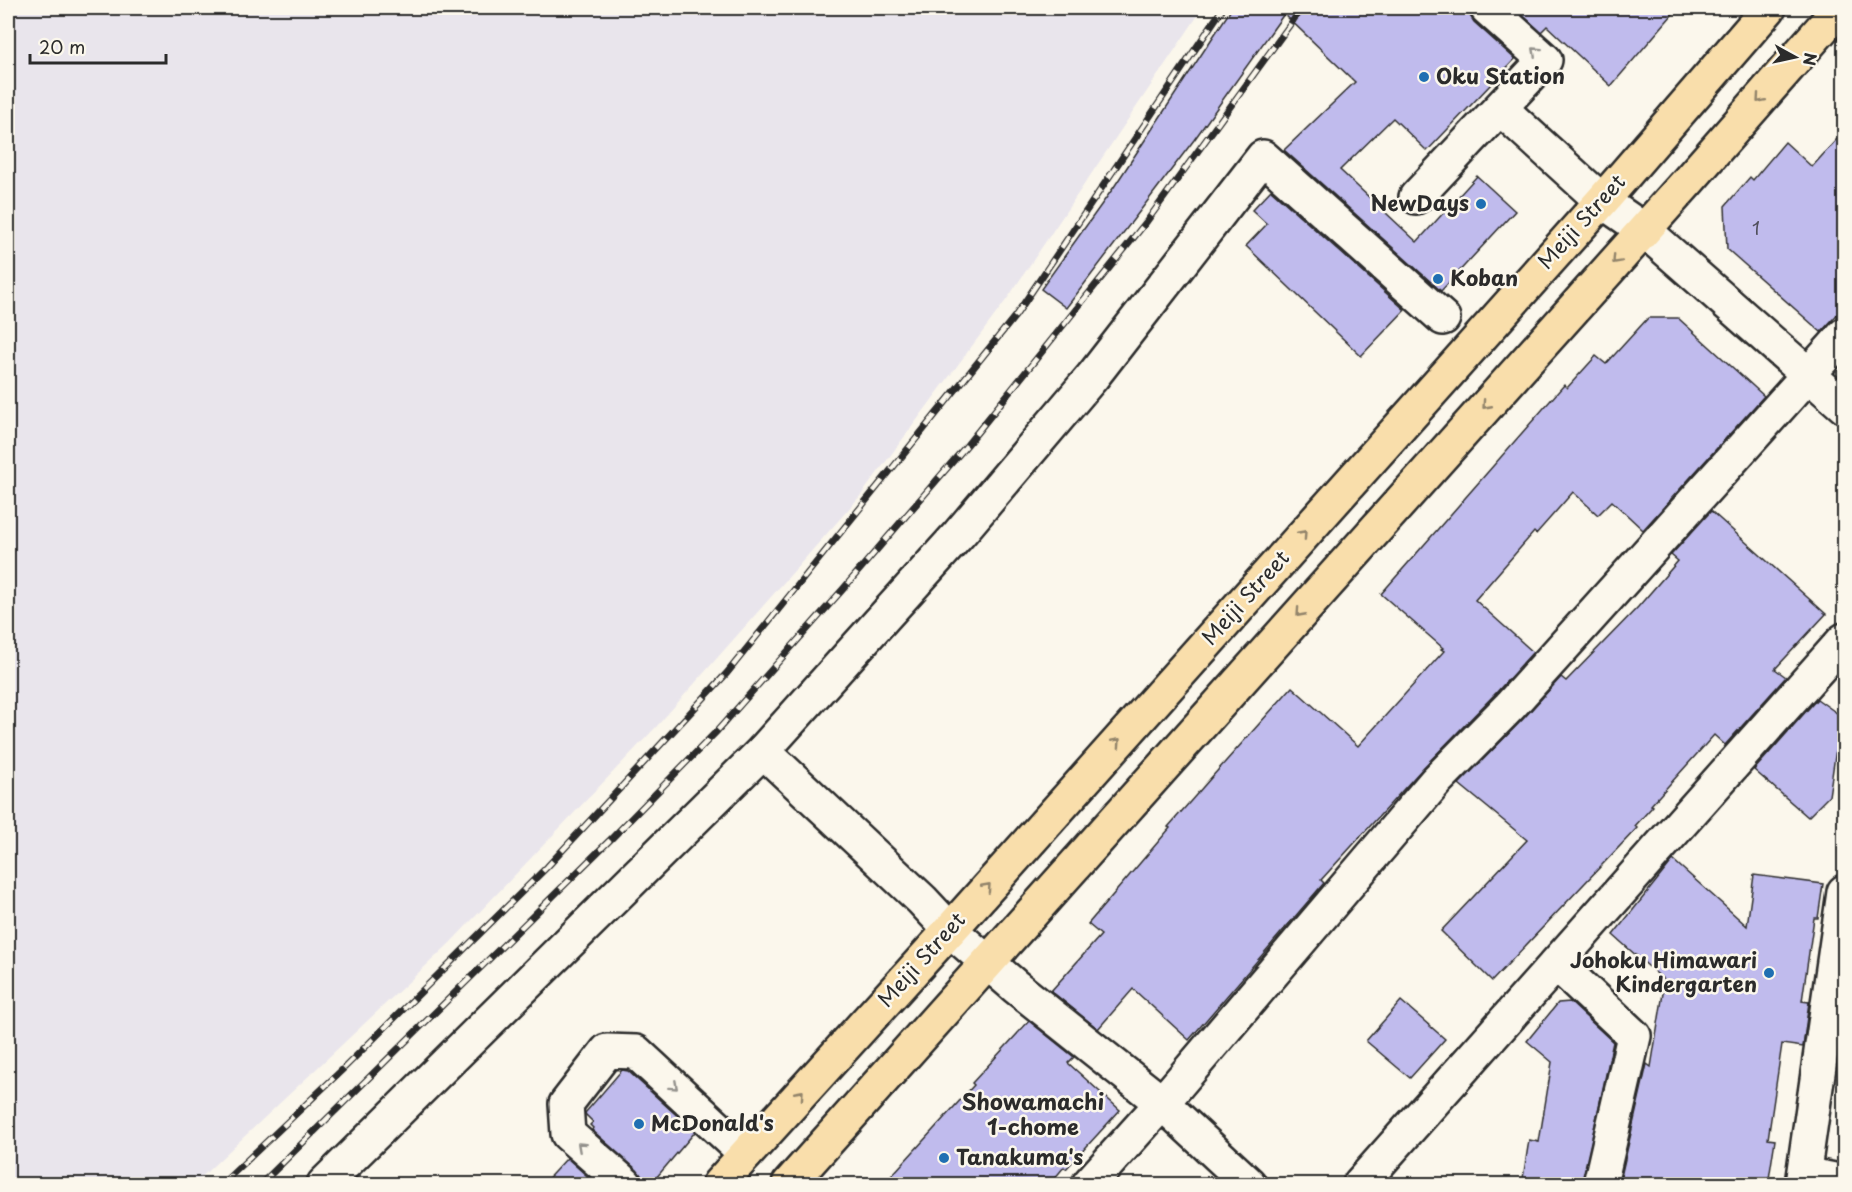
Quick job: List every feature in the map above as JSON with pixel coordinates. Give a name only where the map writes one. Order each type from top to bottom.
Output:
[{"type":"main road","name":"Meiji Street","points":[[718,1185],[950,930],[1602,201],[1769,8]]},
{"type":"main road","points":[[789,1185],[1840,8]]},
{"type":"street","points":[[1416,198],[1545,60],[1487,8]]},
{"type":"street","points":[[1501,109],[1602,201],[1644,230],[1845,406]]},
{"type":"street","points":[[324,1185],[764,751],[959,534],[1093,376],[1263,157],[1443,318]]},
{"type":"street","points":[[1089,1185],[1162,1103],[1436,781],[1510,706],[1845,335]]},
{"type":"street","points":[[1360,1185],[1845,640]]},
{"type":"street","points":[[764,751],[922,900],[950,930],[1162,1103],[1249,1185]]},
{"type":"street","points":[[1845,892],[1840,956],[1803,1179],[1845,1182]]},
{"type":"street","points":[[1557,964],[1634,1036],[1600,1185]]},
{"type":"street","points":[[625,1185],[568,1134],[566,1104],[607,1051],[636,1052],[746,1154]]},
{"type":"shaded area","points":[[8,8],[1203,8],[1007,299],[861,495],[657,726],[450,943],[194,1184],[8,1184]]},
{"type":"building","points":[[1232,8],[1469,8],[1469,14],[1474,22],[1515,59],[1427,151],[1393,118],[1340,170],[1417,242],[1477,176],[1515,211],[1441,291],[1284,150],[1355,82],[1284,14],[1194,140],[1066,308],[1041,289],[1114,187]]},
{"type":"building","points":[[1515,8],[1678,8],[1611,86],[1547,26],[1541,32]]},
{"type":"building","points":[[1845,130],[1845,306],[1821,332],[1727,249],[1725,206],[1750,177],[1753,180],[1785,142],[1812,167]]},
{"type":"building","points":[[1271,190],[1405,310],[1361,356],[1246,246],[1267,224],[1252,210]]},
{"type":"building","points":[[1648,318],[1678,318],[1764,396],[1643,530],[1612,501],[1598,515],[1573,492],[1536,534],[1534,532],[1475,600],[1533,652],[1321,880],[1324,883],[1189,1040],[1133,989],[1098,1029],[1051,991],[1101,935],[1088,924],[1170,828],[1168,827],[1292,687],[1358,746],[1444,651],[1381,594],[1564,385],[1567,388],[1596,356],[1606,364]]},
{"type":"building","points":[[1711,511],[1826,614],[1775,669],[1786,677],[1725,745],[1714,735],[1651,805],[1653,806],[1635,826],[1637,828],[1492,981],[1441,931],[1527,840],[1459,784],[1561,677],[1566,681],[1638,607],[1678,561],[1671,555]]},
{"type":"building","points":[[1817,699],[1841,716],[1829,796],[1808,817],[1754,770]]},
{"type":"building","points":[[1673,860],[1747,926],[1754,875],[1823,884],[1818,918],[1814,918],[1802,1001],[1809,1002],[1803,1047],[1782,1044],[1768,1139],[1775,1140],[1768,1185],[1619,1185],[1647,1064],[1651,1067],[1665,981],[1613,935]]},
{"type":"building","points":[[1401,1001],[1445,1039],[1410,1078],[1366,1041]]},
{"type":"building","points":[[1570,1002],[1613,1042],[1582,1185],[1522,1185],[1529,1140],[1539,1142],[1552,1062],[1527,1041],[1558,1003]]},
{"type":"building","points":[[1029,1021],[1074,1057],[1068,1063],[1120,1110],[1049,1185],[883,1185],[974,1085],[972,1083]]},
{"type":"building","points":[[622,1070],[628,1071],[695,1132],[650,1185],[643,1185],[642,1177],[637,1170],[592,1130],[590,1125],[593,1122],[585,1113]]},
{"type":"building","points":[[567,1158],[597,1185],[542,1185]]},
{"type":"railway","points":[[222,1184],[342,1070],[547,867],[727,673],[1016,315],[1223,8]]},
{"type":"railway","points":[[261,1184],[612,838],[717,731],[844,588],[967,445],[1147,221],[1302,8]]},
{"type":"place","name":"Oku Station","points":[[1424,77]]},
{"type":"place","name":"NewDays","points":[[1481,204]]},
{"type":"place","name":"Koban","points":[[1438,279]]},
{"type":"place","name":"Johoku Himawari Kindergarten","points":[[1769,973]]},
{"type":"place","name":"McDonald's","points":[[639,1124]]},
{"type":"place","name":"Tanakuma's","points":[[944,1158]]},
{"type":"district","name":"Showamachi 1-chome","points":[[1033,1114]]}]
